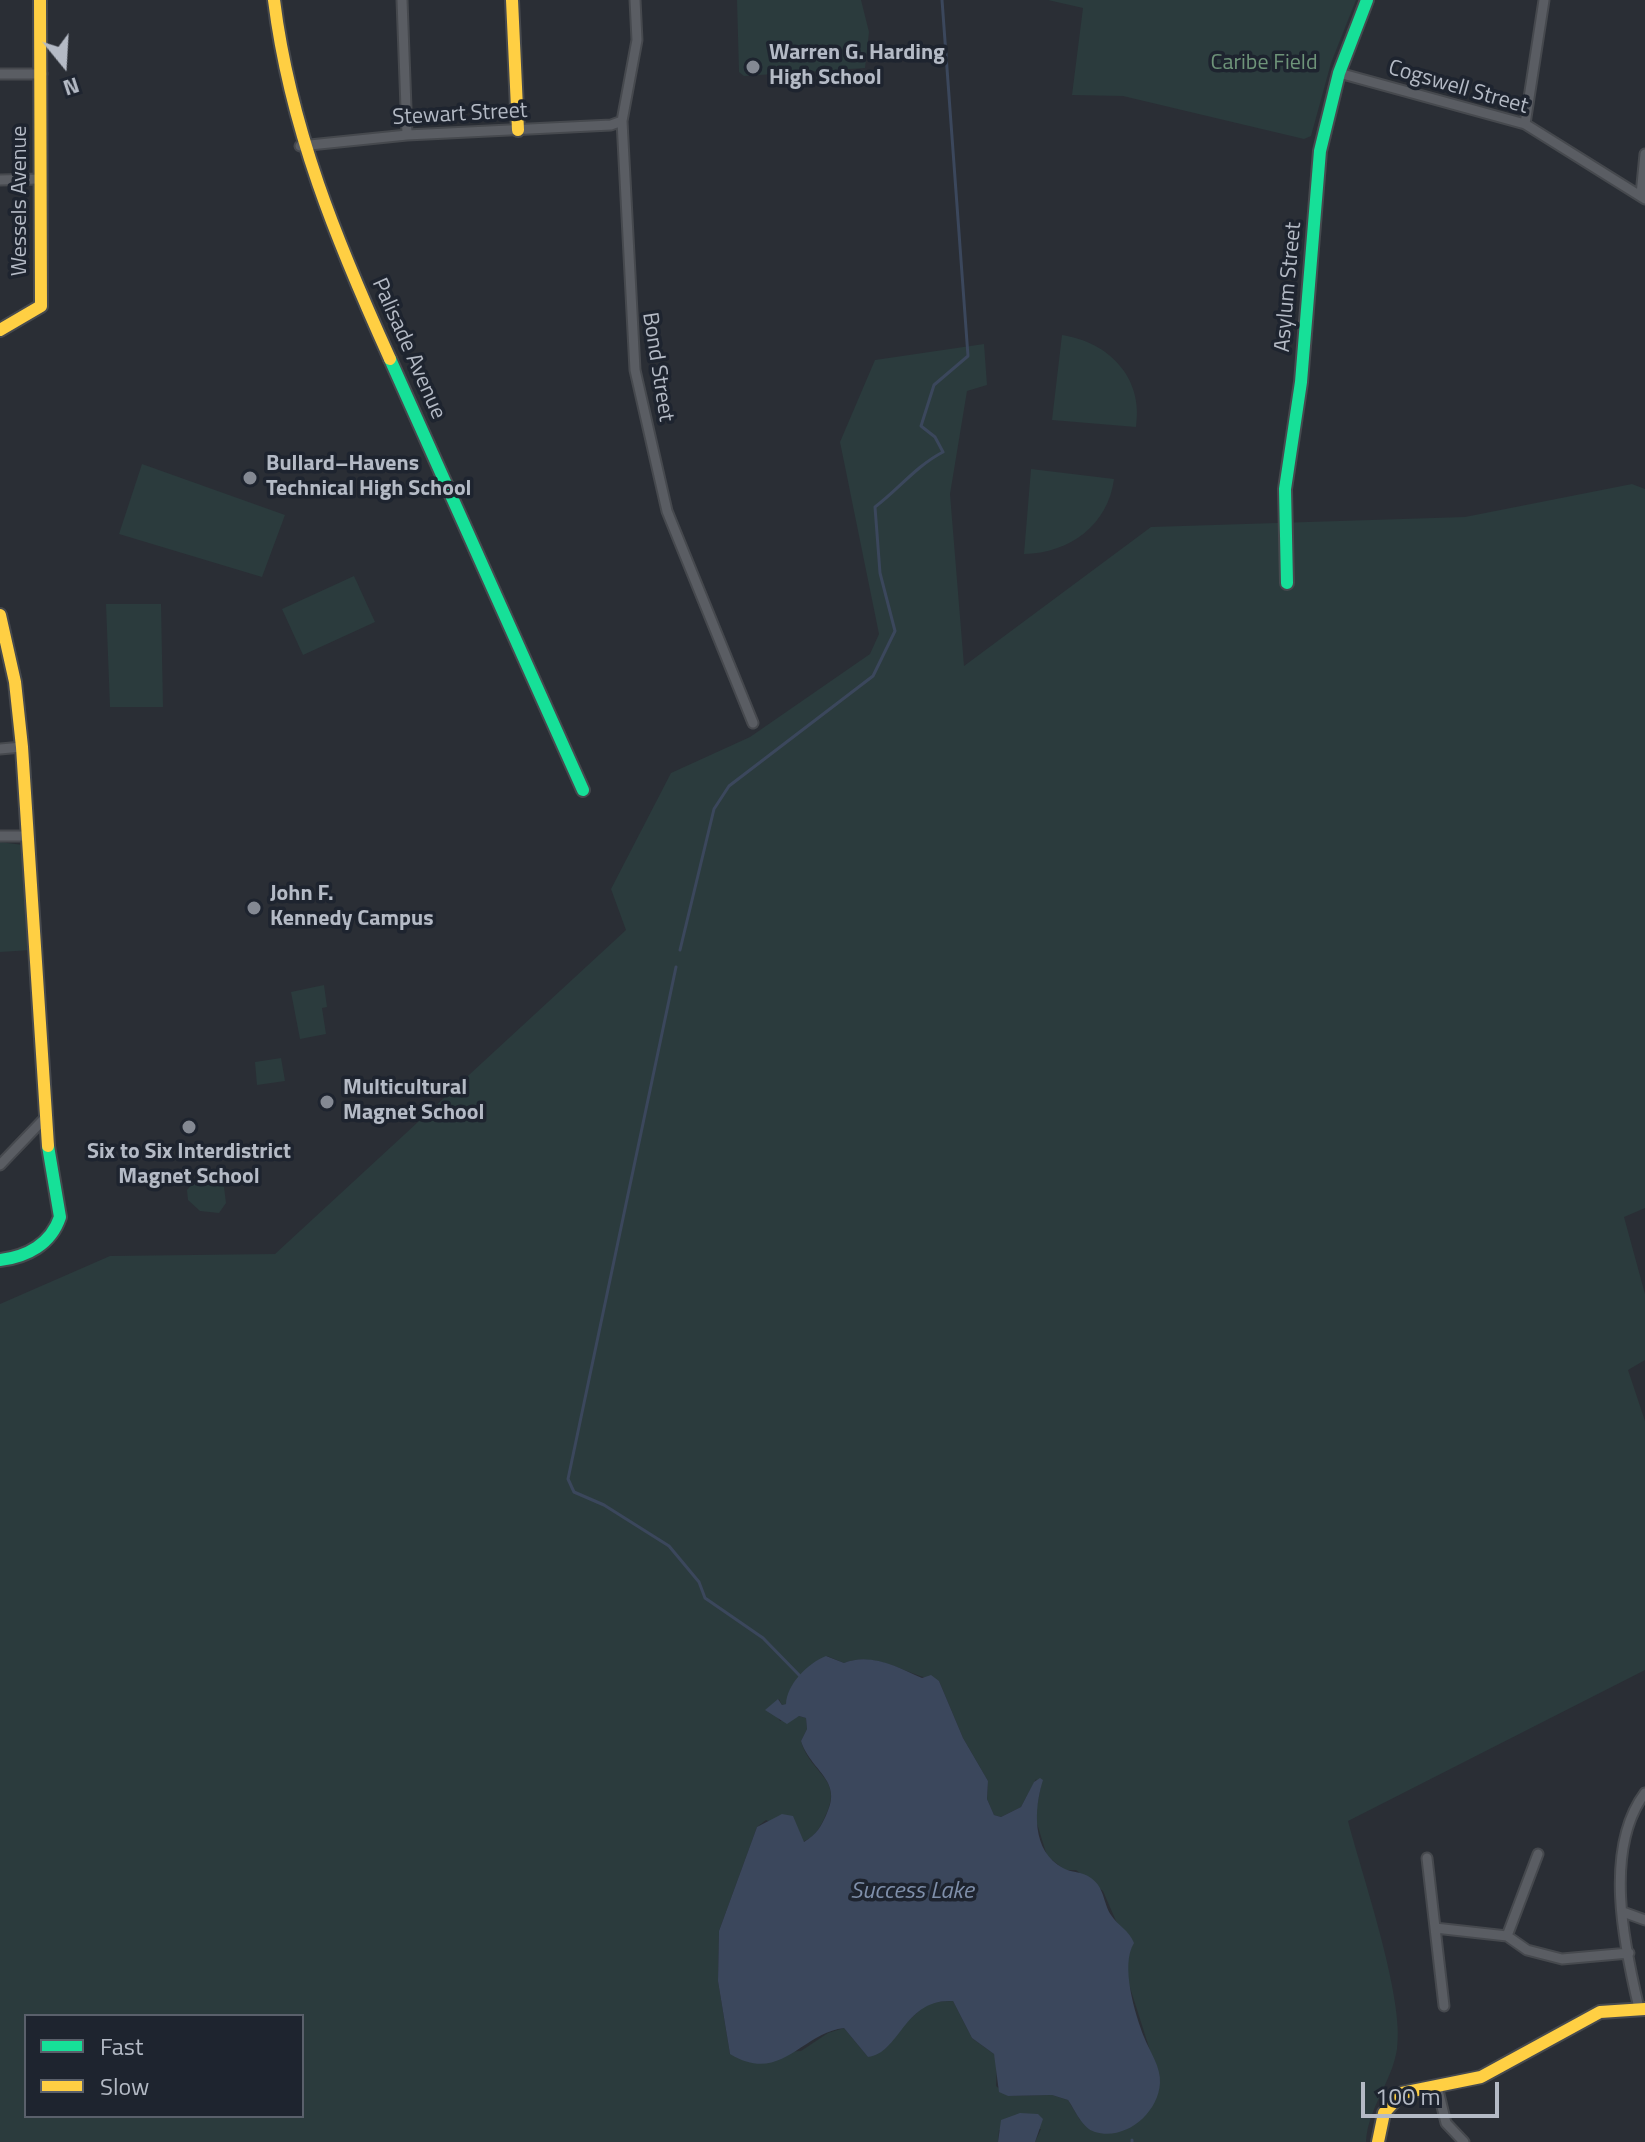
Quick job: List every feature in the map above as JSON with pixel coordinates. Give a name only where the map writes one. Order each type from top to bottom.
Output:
[{"type":"street","name":"Wessels Avenue","points":[[0,330],[41,306],[40,0]]},
{"type":"street","name":"Palisade Avenue","points":[[274,0],[285,91],[300,146],[372,318],[583,790]]},
{"type":"street","points":[[402,0],[407,135]]},
{"type":"street","points":[[512,0],[518,130]]},
{"type":"street","name":"Bond Street","points":[[635,0],[637,40],[622,121],[635,370],[667,511],[753,723]]},
{"type":"street","name":"Asylum Street","points":[[1287,583],[1285,489],[1301,382],[1320,151],[1339,73],[1367,0]]},
{"type":"street","points":[[1525,124],[1544,0]]},
{"type":"street","name":"Cogswell Street","points":[[1339,73],[1525,124],[1643,197]]},
{"type":"street","points":[[0,74],[42,74]]},
{"type":"street","name":"Stewart Street","points":[[300,146],[407,135],[622,121]]},
{"type":"street","points":[[1643,197],[1645,154]]},
{"type":"street","points":[[0,180],[40,179]]},
{"type":"street","points":[[0,615],[15,682],[22,747],[44,1119],[60,1217],[57,1230],[45,1242],[22,1255],[0,1260]]},
{"type":"street","points":[[0,749],[22,747]]},
{"type":"street","points":[[0,836],[28,836]]},
{"type":"street","points":[[0,1165],[44,1119]]},
{"type":"street","points":[[1378,2142],[1384,2113],[1397,2096],[1408,2090],[1467,2082],[1494,2072],[1587,2016],[1615,2008],[1642,2009],[1629,1953],[1620,1885],[1623,1846],[1637,1804],[1645,1793]]},
{"type":"street","points":[[1507,1936],[1538,1854]]},
{"type":"street","points":[[1427,1858],[1444,2006]]},
{"type":"street","points":[[1623,1912],[1645,1920]]},
{"type":"street","points":[[1435,1928],[1507,1936],[1527,1950],[1562,1959],[1629,1953]]},
{"type":"street","points":[[1437,2086],[1446,2123],[1464,2142]]},
{"type":"green space","points":[[737,0],[861,0],[869,32],[865,68],[744,76],[739,72]]},
{"type":"green space","name":"Caribe Field","points":[[1048,0],[1356,0],[1331,63],[1311,136],[1304,139],[1123,96],[1072,95],[1083,8]]},
{"type":"green space","points":[[1062,335],[1094,345],[1119,365],[1134,393],[1136,427],[1052,420]]},
{"type":"green space","points":[[984,344],[987,385],[967,391],[950,494],[964,666],[1151,527],[1465,517],[1632,484],[1645,489],[1645,1208],[1624,1217],[1645,1294],[1645,1360],[1628,1370],[1645,1421],[1645,1670],[1348,1821],[1389,1969],[1398,2027],[1394,2061],[1371,2118],[1366,2142],[1035,2142],[1041,2129],[999,2130],[998,2142],[0,2142],[0,1304],[110,1256],[275,1254],[626,930],[611,889],[671,773],[750,737],[870,654],[879,634],[840,442],[875,360]],"holes":[[[827,1656],[844,1663],[856,1660],[880,1662],[939,1681],[963,1738],[988,1781],[987,1799],[994,1815],[1001,1817],[1021,1807],[1036,1779],[1041,1786],[1035,1817],[1047,1856],[1065,1870],[1076,1870],[1103,1891],[1129,1951],[1126,1975],[1160,2082],[1080,2120],[1068,2100],[1052,2095],[1008,2096],[996,2086],[997,2061],[994,2054],[972,2038],[953,2001],[929,2002],[898,2030],[886,2048],[868,2057],[844,2028],[828,2033],[801,2051],[730,2054],[718,1981],[719,1931],[757,1827],[766,1820],[803,1842],[820,1827],[830,1805],[829,1786],[801,1741],[807,1729],[806,1718],[799,1716],[780,1721],[775,1713],[766,1710],[779,1699],[782,1705],[786,1704]]]},
{"type":"green space","points":[[142,464],[285,515],[262,577],[119,534]]},
{"type":"green space","points":[[1031,469],[1114,479],[1104,510],[1084,533],[1057,548],[1024,554]]},
{"type":"green space","points":[[354,576],[375,622],[303,655],[282,609]]},
{"type":"green space","points":[[106,604],[161,604],[163,707],[110,707]]},
{"type":"green space","points":[[0,842],[23,845],[31,950],[0,952]]},
{"type":"green space","points":[[324,985],[327,1007],[322,1008],[326,1034],[300,1039],[291,992]]},
{"type":"green space","points":[[281,1058],[285,1081],[257,1085],[255,1062]]},
{"type":"green space","points":[[194,1182],[216,1182],[224,1187],[226,1203],[219,1213],[200,1211],[188,1200],[187,1190]]},
{"type":"water","name":"Success Lake","points":[[826,1656],[844,1663],[874,1660],[922,1678],[931,1675],[939,1681],[963,1738],[988,1781],[987,1799],[994,1815],[1001,1817],[1021,1807],[1034,1782],[1040,1778],[1043,1780],[1037,1816],[1040,1840],[1045,1851],[1063,1868],[1084,1874],[1096,1882],[1111,1915],[1134,1943],[1128,1964],[1130,1990],[1140,2027],[1157,2065],[1160,2083],[1153,2105],[1128,2129],[1106,2134],[1095,2132],[1083,2123],[1068,2100],[1052,2095],[1008,2096],[999,2092],[994,2054],[972,2038],[953,2001],[937,2002],[924,2008],[913,2016],[888,2046],[868,2057],[844,2028],[829,2032],[777,2061],[763,2064],[748,2062],[730,2054],[718,1981],[719,1931],[757,1827],[782,1814],[793,1816],[804,1842],[821,1826],[831,1802],[828,1783],[801,1741],[807,1729],[806,1718],[799,1716],[787,1724],[765,1710],[778,1699],[782,1705],[786,1704],[790,1689],[800,1675]]},
{"type":"water","points":[[1020,2113],[1038,2114],[1043,2119],[1035,2142],[998,2142],[1001,2120]]},
{"type":"waterway","points":[[680,950],[714,809],[729,786],[873,676],[895,631],[880,573],[875,507],[924,464],[943,452],[935,437],[921,426],[934,385],[968,356],[942,0]]},
{"type":"waterway","points":[[676,967],[568,1479],[574,1492],[604,1505],[669,1546],[699,1582],[705,1598],[763,1638],[800,1676]]},
{"type":"traffic: fast","points":[[1287,583],[1285,489],[1301,382],[1320,151],[1339,73],[1367,0]]},
{"type":"traffic: fast","points":[[390,359],[583,790]]},
{"type":"traffic: fast","points":[[0,1260],[37,1248],[51,1235],[60,1217],[48,1146]]},
{"type":"traffic: slow","points":[[0,330],[41,306],[40,0]]},
{"type":"traffic: slow","points":[[274,0],[291,94],[318,184],[390,359]]},
{"type":"traffic: slow","points":[[512,0],[518,130]]},
{"type":"traffic: slow","points":[[0,615],[15,682],[22,747],[48,1146]]},
{"type":"traffic: slow","points":[[1378,2142],[1384,2113],[1402,2093],[1481,2077],[1600,2012],[1645,2009]]},
{"type":"place","name":"Warren G. Harding High School","points":[[753,67]]},
{"type":"place","name":"Bullard–Havens Technical High School","points":[[250,478]]},
{"type":"place","name":"John F. Kennedy Campus","points":[[254,908]]},
{"type":"place","name":"Multicultural Magnet School","points":[[327,1102]]},
{"type":"place","name":"Six to Six Interdistrict Magnet School","points":[[189,1127]]}]
